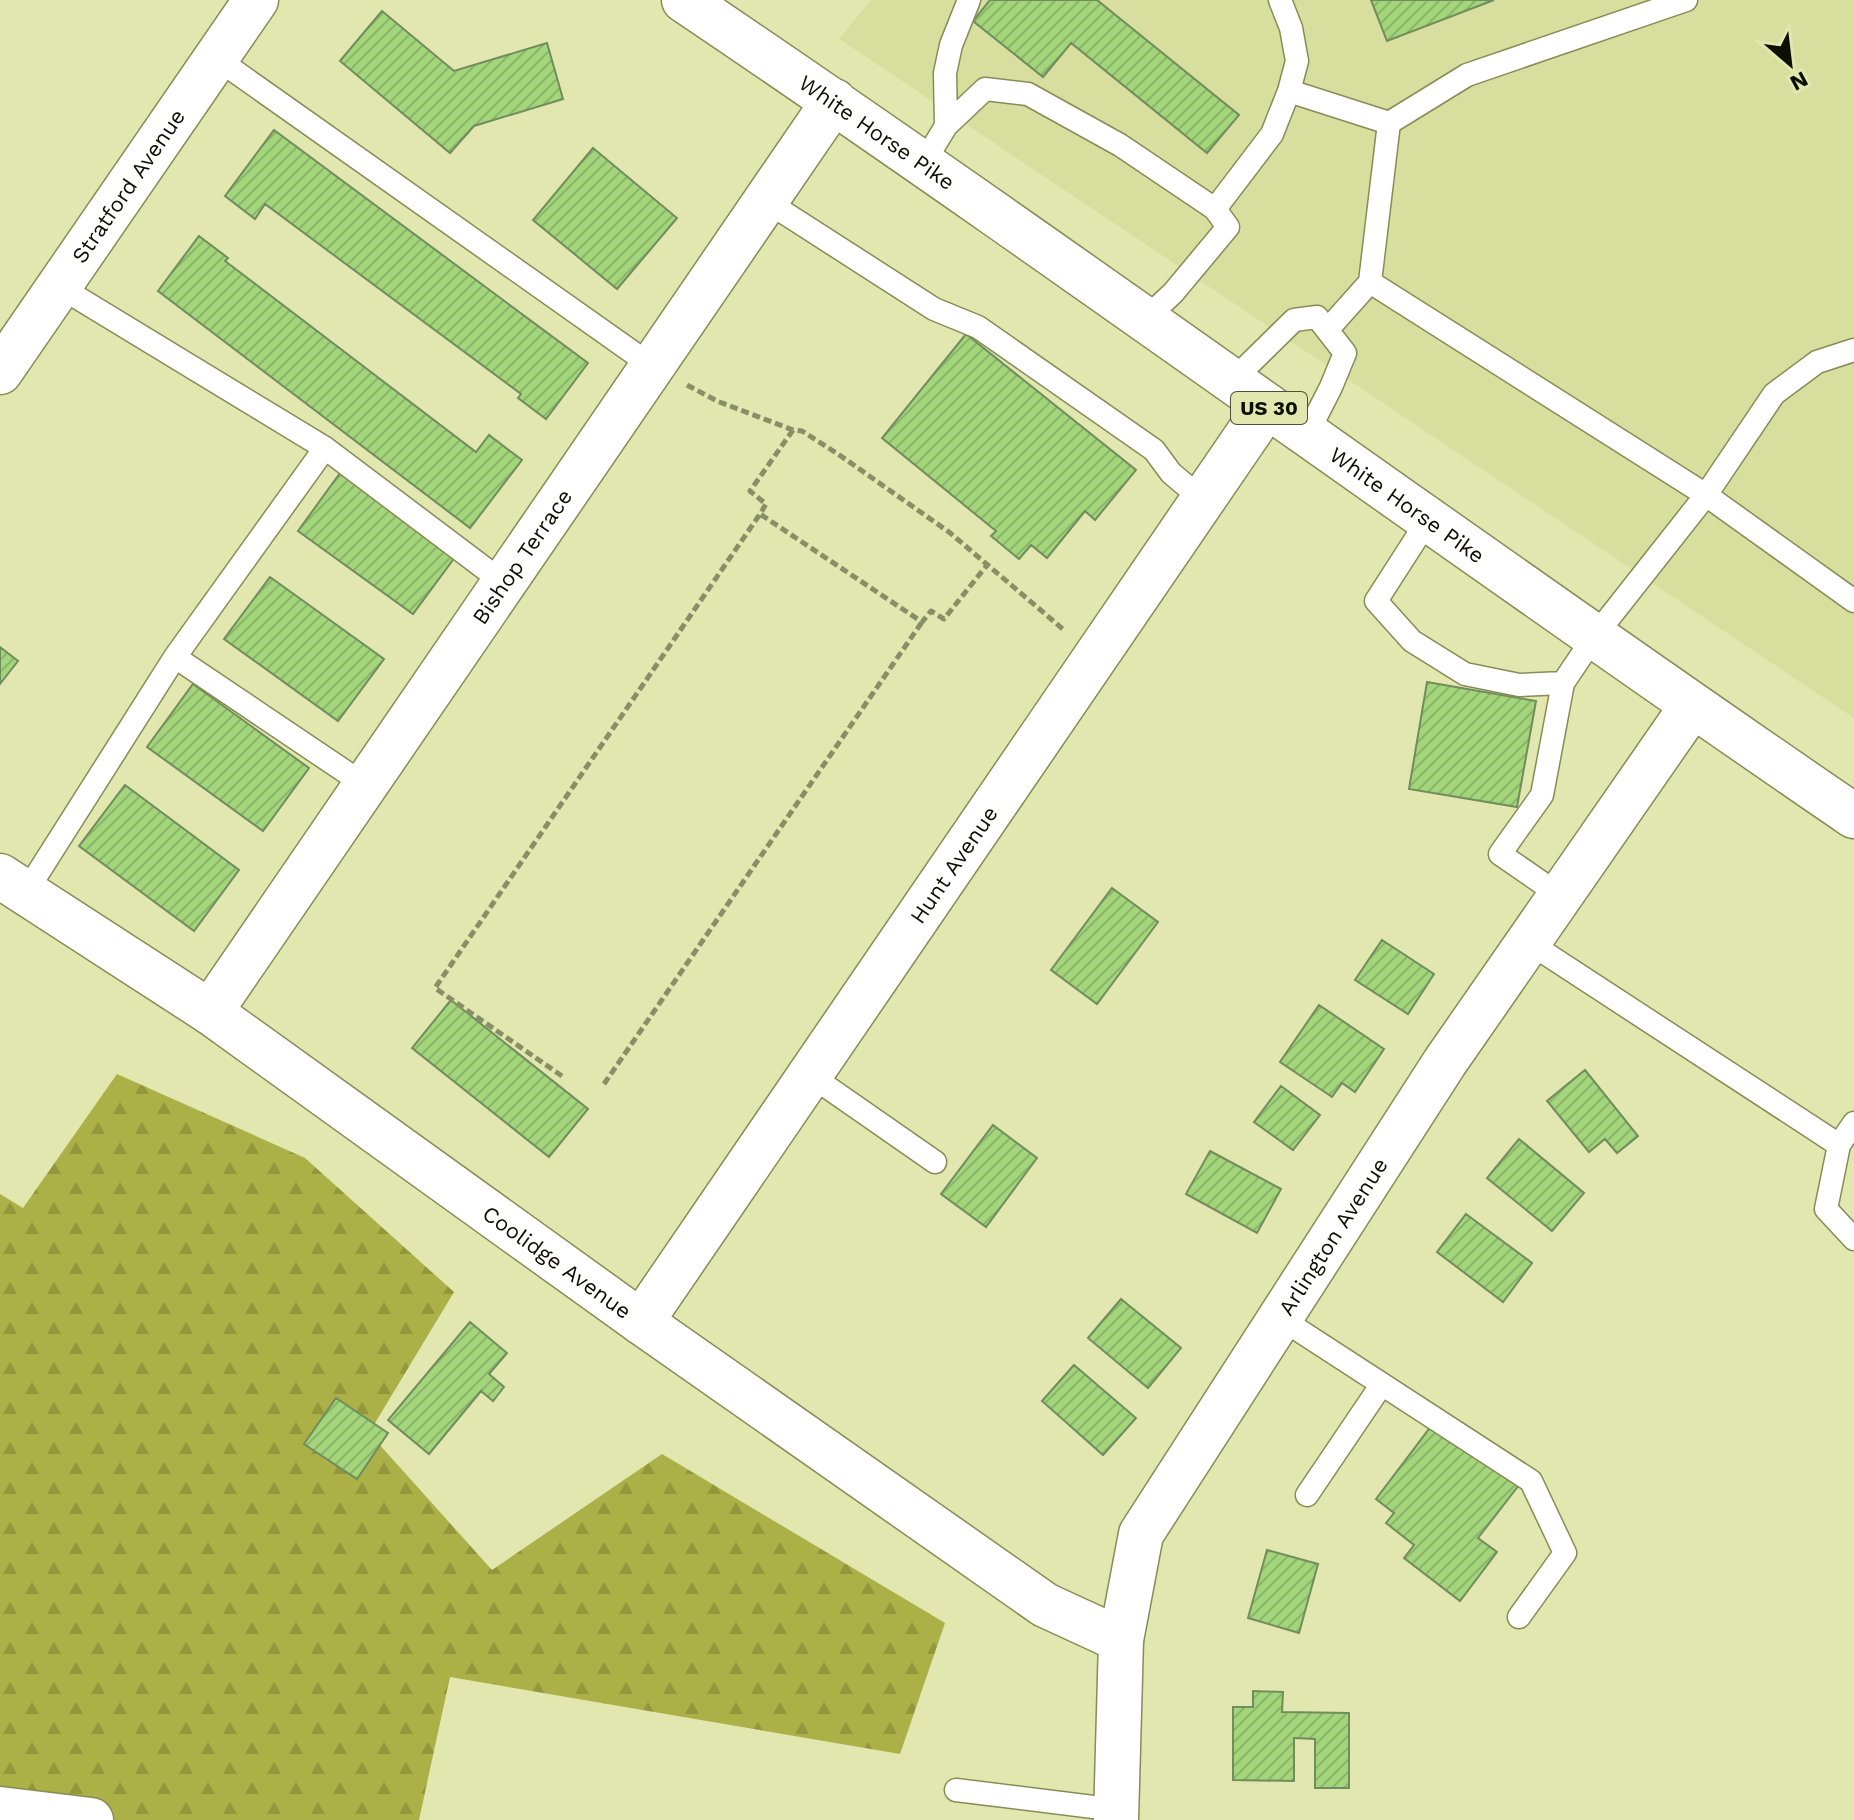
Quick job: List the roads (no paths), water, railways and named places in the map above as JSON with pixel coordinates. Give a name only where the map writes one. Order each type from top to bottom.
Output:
[{"type":"main road","name":"Stratford Avenue","points":[[0,372],[256,0]]},
{"type":"main road","name":"White Horse Pike","points":[[684,0],[834,101],[1692,706],[1854,816]]},
{"type":"main road","name":"Bishop Terrace","points":[[210,1012],[834,101]]},
{"type":"main road","name":"Hunt Avenue","points":[[641,1322],[1267,406]]},
{"type":"main road","name":"Arlington Avenue","points":[[1116,1815],[1121,1640],[1141,1534],[1445,1062],[1692,706]]},
{"type":"main road","name":"Coolidge Avenue","points":[[13,884],[210,1012],[641,1322],[1045,1605],[1121,1640]]},
{"type":"main road","points":[[0,1809],[91,1820]]},
{"type":"lane","points":[[946,126],[945,73],[951,45],[969,0]]},
{"type":"lane","points":[[1215,209],[1272,134],[1289,91],[1297,61],[1291,28],[1280,0]]},
{"type":"lane","points":[[1289,91],[1389,123],[1467,75],[1686,0]]},
{"type":"lane","points":[[216,58],[652,366]]},
{"type":"lane","points":[[923,164],[946,126],[985,89],[1028,94],[1120,145],[1215,209],[1228,227],[1173,293],[1144,320]]},
{"type":"lane","points":[[1329,328],[1370,282],[1389,123]]},
{"type":"lane","points":[[766,201],[934,309],[978,327],[1154,450],[1171,473],[1203,500]]},
{"type":"lane","points":[[1370,282],[1706,495],[1854,601]]},
{"type":"lane","points":[[60,287],[325,448],[504,583]]},
{"type":"lane","points":[[1232,381],[1294,320],[1317,317],[1329,328],[1345,353],[1307,434]]},
{"type":"lane","points":[[1561,896],[1500,854],[1542,795],[1563,683],[1594,637],[1706,495],[1774,394],[1817,362],[1854,350]]},
{"type":"lane","points":[[13,884],[325,448]]},
{"type":"lane","points":[[1428,520],[1376,601],[1412,641],[1465,674],[1519,685],[1563,683]]},
{"type":"lane","points":[[175,657],[365,785]]},
{"type":"lane","points":[[1528,942],[1839,1145]]},
{"type":"lane","points":[[810,1075],[935,1162]]},
{"type":"lane","points":[[1854,1123],[1839,1145],[1826,1209],[1854,1239]]},
{"type":"lane","points":[[1280,1318],[1531,1481],[1565,1553],[1519,1617]]},
{"type":"lane","points":[[1307,1495],[1382,1384]]},
{"type":"lane","points":[[956,1790],[1116,1815]]}]
